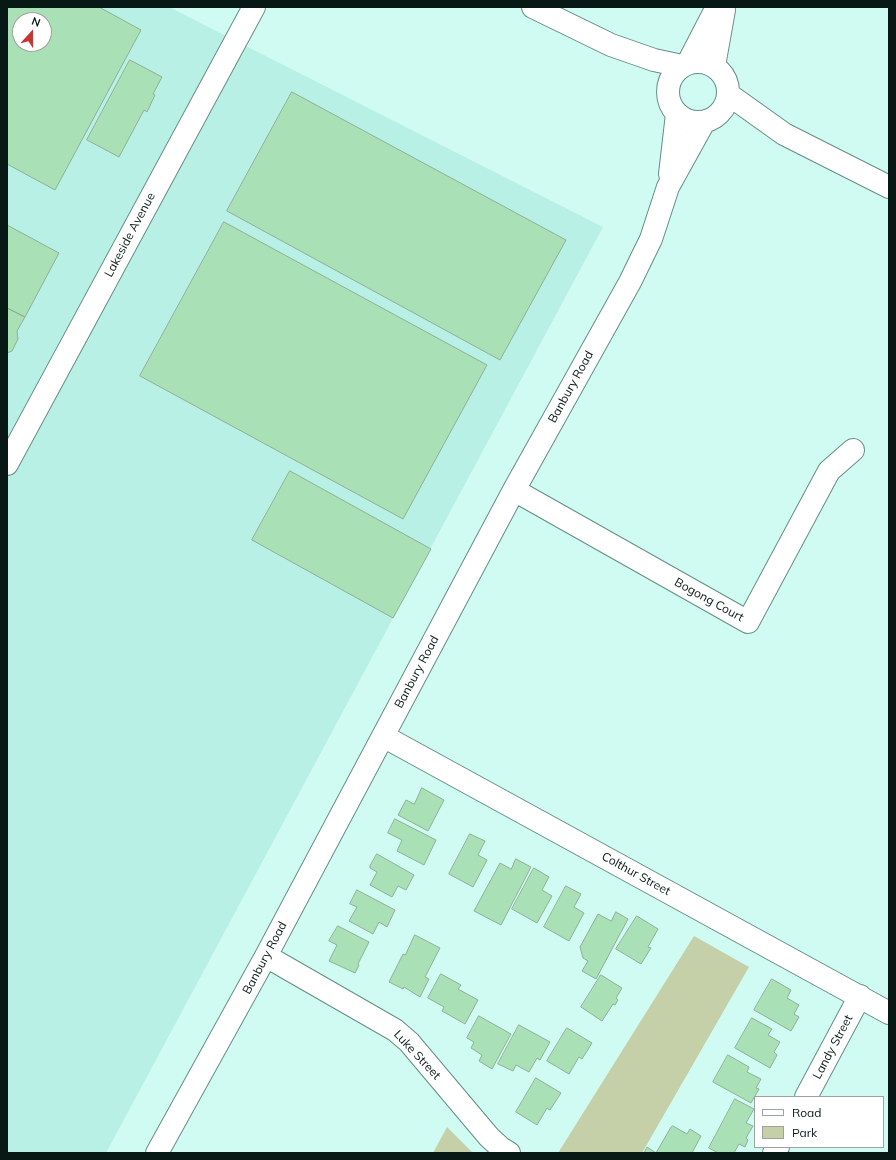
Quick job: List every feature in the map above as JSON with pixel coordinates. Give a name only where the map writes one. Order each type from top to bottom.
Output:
[{"type":"street","name":"Lakeside Avenue","points":[[7,464],[254,7]]},
{"type":"street","points":[[533,7],[611,45],[654,60],[685,64],[697,61],[714,66],[721,71],[725,78],[728,94],[722,111],[710,119]]},
{"type":"street","points":[[673,107],[668,90],[670,80],[675,72],[685,64],[717,7]]},
{"type":"street","points":[[714,66],[724,7]]},
{"type":"street","points":[[611,45],[659,82],[673,107],[690,121],[739,119],[784,134]]},
{"type":"street","points":[[728,94],[784,134],[889,188]]},
{"type":"street","name":"Banbury Road","points":[[668,187],[673,107]]},
{"type":"street","name":"Banbury Road","points":[[157,1153],[266,956],[514,490],[630,282],[651,239],[668,187],[710,119]]},
{"type":"street","name":"Bogong Court","points":[[514,490],[748,622],[829,471],[853,450]]},
{"type":"street","name":"Colthur Street","points":[[383,736],[889,1013]]},
{"type":"street","name":"Luke Street","points":[[266,956],[395,1030],[409,1042],[489,1137],[509,1153]]},
{"type":"street","name":"Landy Street","points":[[807,1096],[860,996]]},
{"type":"shaded area","points":[[7,7],[169,7],[603,227],[106,1153],[7,1153]]},
{"type":"green space","points":[[694,936],[749,967],[642,1153],[558,1153]]},
{"type":"green space","points":[[447,1127],[473,1153],[433,1153]]},
{"type":"building","points":[[7,7],[99,7],[141,30],[55,190],[7,164]]},
{"type":"building","points":[[130,60],[162,77],[153,94],[155,95],[147,112],[144,110],[119,157],[87,140]]},
{"type":"building","points":[[292,92],[566,240],[500,360],[227,211]]},
{"type":"building","points":[[224,222],[487,365],[403,519],[140,376]]},
{"type":"building","points":[[7,225],[59,253],[25,317],[7,308]]},
{"type":"building","points":[[7,308],[25,317],[17,331],[18,339],[12,351],[7,353]]},
{"type":"building","points":[[290,471],[431,549],[393,618],[252,540]]},
{"type":"building","points":[[422,788],[444,800],[428,831],[398,815],[406,800],[414,804]]},
{"type":"building","points":[[395,819],[436,840],[424,865],[397,851],[402,840],[388,833]]},
{"type":"building","points":[[470,834],[485,841],[478,855],[487,860],[473,887],[449,874]]},
{"type":"building","points":[[377,854],[414,875],[406,890],[398,886],[392,897],[370,885],[377,872],[370,868],[370,866]]},
{"type":"building","points":[[516,859],[531,867],[501,925],[474,911],[500,863],[511,869]]},
{"type":"building","points":[[534,868],[549,877],[542,890],[552,896],[537,923],[512,909]]},
{"type":"building","points":[[566,886],[581,894],[574,907],[584,913],[569,941],[544,927]]},
{"type":"building","points":[[357,890],[395,910],[387,927],[379,922],[373,934],[349,921],[357,907],[350,904]]},
{"type":"building","points":[[616,912],[628,919],[596,979],[582,971],[588,961],[583,958],[580,947],[598,914],[611,921]]},
{"type":"building","points":[[637,916],[658,929],[648,947],[651,948],[641,964],[616,949]]},
{"type":"building","points":[[338,926],[369,942],[355,973],[329,961],[337,945],[329,941]]},
{"type":"building","points":[[415,935],[440,948],[425,977],[429,979],[420,997],[404,987],[403,989],[389,982],[403,954],[405,955]]},
{"type":"building","points":[[441,974],[461,985],[458,989],[478,1000],[465,1024],[442,1011],[444,1007],[428,998]]},
{"type":"building","points":[[601,975],[622,988],[616,998],[618,1000],[615,1005],[613,1004],[602,1021],[581,1007]]},
{"type":"building","points":[[772,979],[791,990],[787,998],[799,1005],[794,1014],[799,1017],[791,1031],[754,1010]]},
{"type":"building","points":[[479,1016],[511,1034],[492,1069],[479,1061],[482,1055],[471,1048],[474,1042],[467,1038]]},
{"type":"building","points":[[752,1018],[772,1029],[768,1035],[780,1042],[774,1052],[777,1055],[770,1068],[735,1048]]},
{"type":"building","points":[[519,1025],[550,1042],[540,1060],[537,1058],[529,1072],[516,1065],[513,1071],[498,1064]]},
{"type":"building","points":[[567,1028],[592,1043],[582,1059],[579,1057],[569,1074],[547,1061]]},
{"type":"building","points":[[728,1055],[749,1067],[747,1072],[761,1079],[756,1088],[759,1089],[751,1103],[713,1082]]},
{"type":"building","points":[[536,1078],[561,1093],[550,1110],[547,1108],[537,1125],[516,1112]]},
{"type":"building","points":[[735,1099],[754,1109],[746,1123],[753,1126],[746,1138],[748,1140],[745,1147],[739,1144],[734,1153],[718,1153],[709,1148]]},
{"type":"building","points":[[673,1126],[687,1134],[690,1129],[701,1136],[692,1153],[656,1153]]},
{"type":"building","points":[[647,1147],[656,1153],[644,1153]]}]
